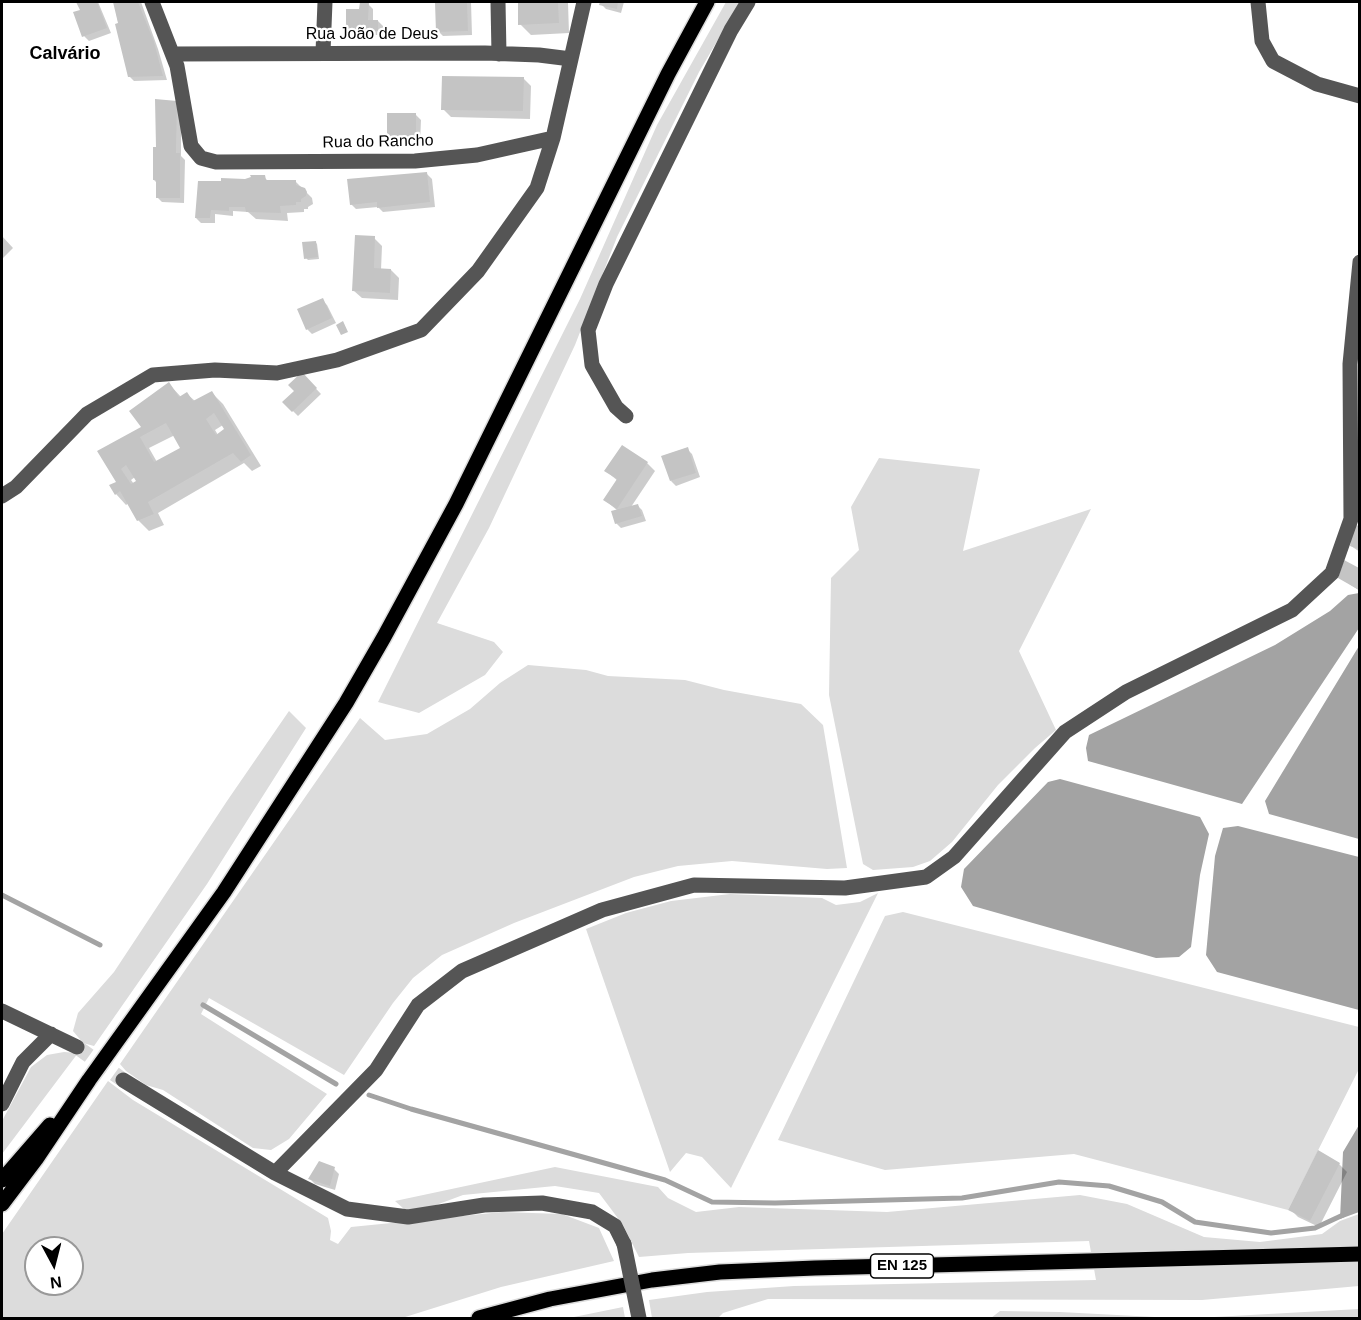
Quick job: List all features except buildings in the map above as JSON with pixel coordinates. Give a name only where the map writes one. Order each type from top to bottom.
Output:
[{"type":"main road","points":[[2,1204],[224,892],[308,763],[384,637],[456,504],[668,74],[707,2]]},
{"type":"main road","points":[[2,1180],[89,1080]]},
{"type":"main road","name":"EN 125","points":[[480,1318],[550,1299],[720,1272],[1359,1254]]},
{"type":"street","points":[[152,2],[173,54]]},
{"type":"street","points":[[323,52],[325,2]]},
{"type":"street","points":[[498,2],[499,54]]},
{"type":"street","points":[[2,496],[16,487],[87,414],[153,375],[215,370],[277,373],[337,360],[421,330],[478,271],[537,188],[553,138],[584,2]]},
{"type":"street","points":[[626,416],[616,407],[591,365],[588,330],[606,284],[721,50],[748,2]]},
{"type":"street","points":[[1258,2],[1262,41],[1273,61],[1317,84],[1359,96]]},
{"type":"street","name":"Rua João de Deus","points":[[173,54],[323,52],[499,54],[571,59]]},
{"type":"street","name":"Rua do Rancho","points":[[173,54],[191,146],[201,158],[216,162],[415,161],[477,155],[553,138]]},
{"type":"street","points":[[275,1173],[376,1070],[418,1005],[462,971],[602,910],[694,885],[845,888],[926,877],[954,857],[1065,732],[1126,692],[1292,610],[1332,573],[1350,519],[1350,364],[1359,262]]},
{"type":"street","points":[[2,1011],[77,1047]]},
{"type":"street","points":[[2,1104],[23,1062],[51,1034]]},
{"type":"street","points":[[123,1080],[275,1173],[347,1209],[408,1217],[484,1205],[542,1203],[592,1212],[615,1226],[624,1244],[639,1318]]},
{"type":"shaded area","points":[[726,2],[740,2],[699,72],[617,237],[575,345],[489,528],[437,623],[494,642],[503,652],[485,675],[419,713],[378,702],[580,299],[657,125]]},
{"type":"shaded area","points":[[879,458],[980,469],[963,551],[1091,509],[1019,651],[1056,730],[998,785],[952,842],[930,861],[913,867],[873,870],[863,864],[829,695],[831,578],[859,550],[851,507]]},
{"type":"shaded area","points":[[1359,593],[1359,628],[1242,804],[1088,761],[1086,748],[1089,735],[1275,645],[1330,611],[1348,595]]},
{"type":"shaded area","points":[[1359,646],[1359,839],[1269,814],[1265,801]]},
{"type":"shaded area","points":[[528,665],[586,670],[608,676],[685,680],[724,690],[801,704],[823,725],[847,868],[827,869],[732,861],[678,866],[634,877],[514,923],[442,955],[413,978],[393,1003],[344,1075],[209,998],[201,1014],[327,1094],[289,1139],[271,1150],[253,1148],[163,1090],[146,1085],[126,1071],[120,1064],[360,718],[385,740],[427,734],[470,709],[500,683]]},
{"type":"shaded area","points":[[289,711],[306,728],[207,884],[94,1046],[83,1043],[73,1031],[78,1013],[114,972]]},
{"type":"shaded area","points":[[1060,779],[1200,817],[1209,834],[1200,875],[1191,947],[1179,957],[1156,958],[973,906],[961,887],[964,869],[1048,782]]},
{"type":"shaded area","points":[[1238,826],[1359,857],[1359,1010],[1217,972],[1206,955],[1215,856],[1223,828]]},
{"type":"shaded area","points":[[878,893],[731,1188],[702,1157],[686,1153],[670,1172],[586,929],[626,913],[671,901],[730,894],[822,898],[836,905],[860,902]]},
{"type":"shaded area","points":[[903,912],[1359,1027],[1359,1069],[1288,1210],[1074,1154],[885,1170],[778,1140],[885,916]]},
{"type":"shaded area","points":[[64,1052],[78,1053],[2,1154],[2,1121],[31,1067],[47,1055]]},
{"type":"shaded area","points":[[108,1081],[133,1100],[328,1218],[331,1231],[330,1240],[338,1244],[351,1227],[502,1212],[562,1214],[599,1228],[614,1261],[501,1287],[402,1318],[2,1318],[2,1234]]},
{"type":"shaded area","points":[[1359,1125],[1359,1212],[1340,1219],[1343,1152]]},
{"type":"shaded area","points":[[555,1167],[658,1187],[668,1198],[696,1212],[739,1207],[887,1212],[1080,1195],[1127,1204],[1204,1237],[1260,1242],[1322,1234],[1340,1221],[1359,1214],[1359,1286],[1202,1300],[768,1299],[723,1313],[718,1318],[652,1318],[649,1300],[707,1292],[794,1286],[1096,1280],[1089,1241],[688,1253],[639,1257],[623,1225],[599,1193],[555,1186],[463,1195],[420,1211],[404,1209],[395,1201]]},
{"type":"shaded area","points":[[623,1307],[625,1318],[569,1318]]},
{"type":"shaded area","points":[[1359,1309],[1359,1318],[1196,1318],[1341,1310]]},
{"type":"shaded area","points":[[1000,1311],[1060,1312],[1174,1318],[991,1318]]},
{"type":"waterway","points":[[2,895],[100,945]]},
{"type":"waterway","points":[[203,1005],[336,1084]]},
{"type":"waterway","points":[[369,1095],[411,1109],[665,1180],[712,1202],[775,1203],[962,1198],[1059,1182],[1109,1186],[1162,1202],[1195,1222],[1271,1233],[1315,1228],[1343,1215]]},
{"type":"tunnel","points":[[77,1047],[123,1080]]},
{"type":"district","name":"Calvário","points":[[65,54]]}]
